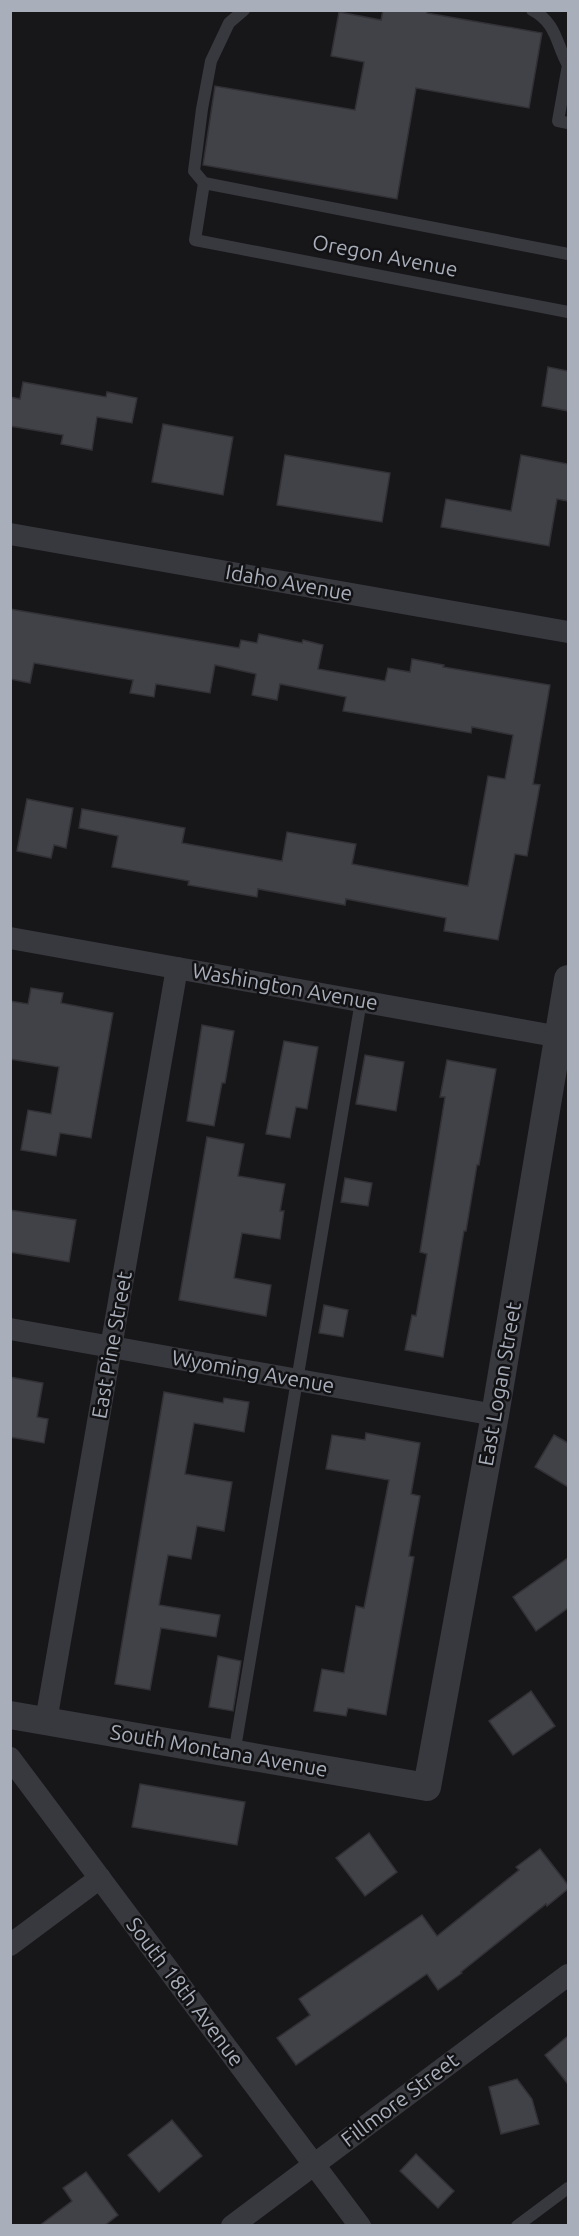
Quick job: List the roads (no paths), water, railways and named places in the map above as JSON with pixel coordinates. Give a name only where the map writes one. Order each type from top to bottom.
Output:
[{"type":"street","name":"Idaho Avenue","points":[[10,534],[568,632]]},
{"type":"street","name":"Washington Avenue","points":[[10,938],[361,1001],[564,1042]]},
{"type":"street","name":"East Pine Street","points":[[46,1721],[177,968]]},
{"type":"street","name":"East Logan Street","points":[[427,1787],[564,1042],[568,980]]},
{"type":"street","name":"Wyoming Avenue","points":[[10,1329],[495,1415]]},
{"type":"street","name":"South Montana Avenue","points":[[10,1715],[427,1787]]},
{"type":"street","name":"South 18th Avenue","points":[[10,1758],[360,2226]]},
{"type":"street","points":[[10,1945],[100,1878]]},
{"type":"street","name":"Fillmore Street","points":[[232,2226],[568,1975]]},
{"type":"lane","points":[[243,10],[229,23],[211,61],[194,171],[204,183],[568,254]]},
{"type":"lane","points":[[532,10],[542,15],[554,30],[568,65],[558,121],[568,123]]},
{"type":"lane","name":"Oregon Avenue","points":[[204,183],[195,240],[568,312]]},
{"type":"lane","points":[[234,1754],[361,1001]]},
{"type":"lane","points":[[517,2226],[568,2188]]}]
